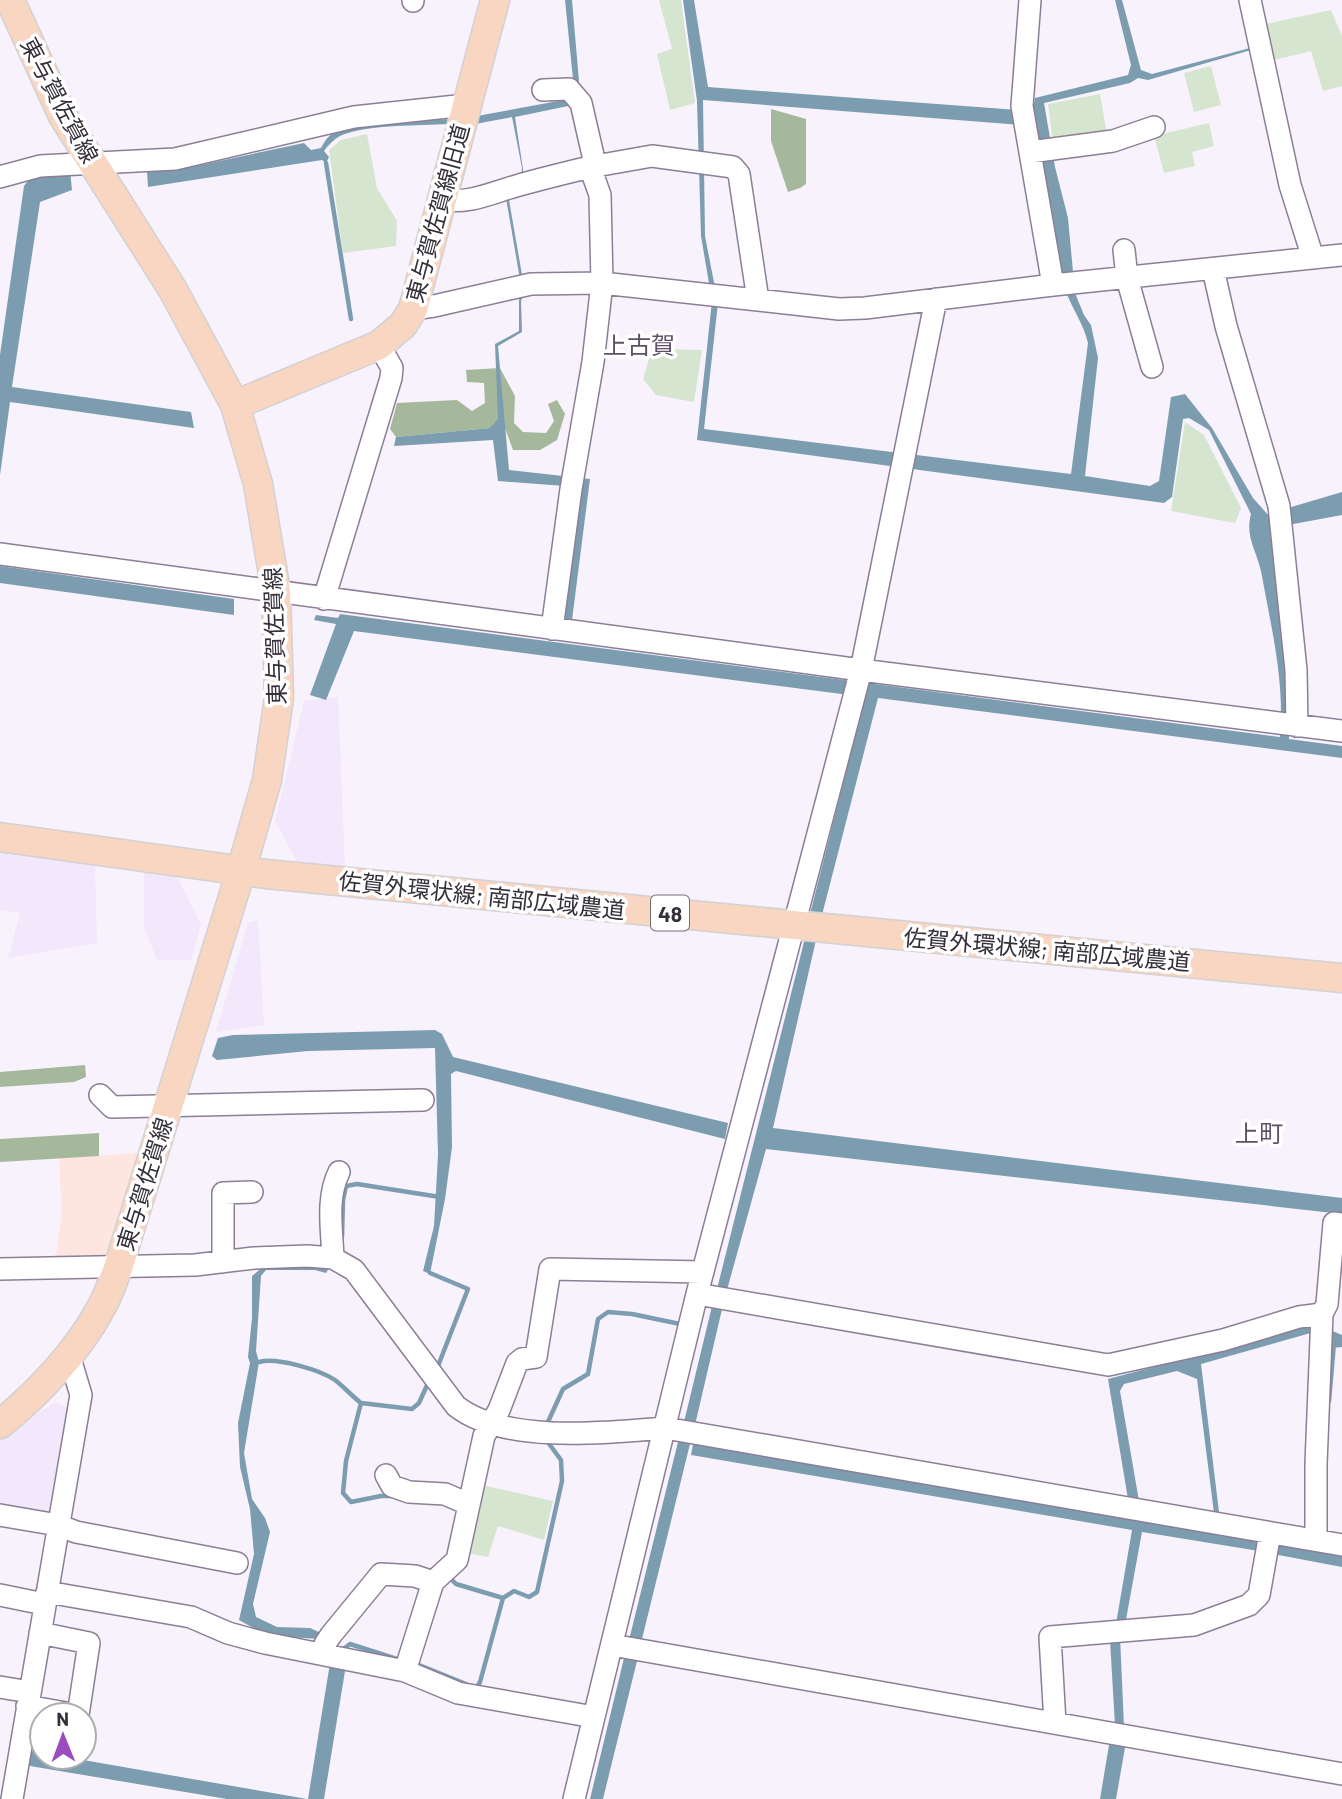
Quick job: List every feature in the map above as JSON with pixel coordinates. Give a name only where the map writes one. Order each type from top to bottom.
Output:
[{"type":"main road","name":"東与賀佐賀線旧道","points":[[235,405],[379,345],[403,325],[412,309],[495,0]]},
{"type":"main road","name":"東与賀佐賀線","points":[[0,1424],[30,1401],[69,1355],[101,1309],[118,1268],[242,871],[267,780],[279,698],[276,592],[258,484],[235,405],[173,290],[63,116],[13,5]]},
{"type":"main road","name":"佐賀外環状線; 南部広域農道","points":[[0,837],[242,871],[1342,978]]},
{"type":"street","points":[[1030,0],[1022,106],[1025,131],[1040,151],[1063,285]]},
{"type":"street","points":[[1250,0],[1290,185],[1313,258]]},
{"type":"street","points":[[542,90],[575,96],[600,195],[602,283],[593,362],[552,629]]},
{"type":"street","points":[[0,177],[40,166],[175,159],[354,117],[466,105]]},
{"type":"street","points":[[1040,151],[1112,141],[1154,127]]},
{"type":"street","points":[[441,199],[454,202],[484,196],[593,166],[652,156],[733,167],[738,174],[758,300]]},
{"type":"street","points":[[1124,250],[1127,278],[1152,368]]},
{"type":"street","points":[[412,309],[524,285],[602,283],[839,309],[1342,256]]},
{"type":"street","points":[[1213,269],[1226,326],[1280,519],[1296,670],[1288,724]]},
{"type":"street","points":[[574,1799],[697,1294],[858,682],[936,299]]},
{"type":"street","points":[[324,599],[391,378],[392,368],[379,345]]},
{"type":"street","points":[[0,554],[552,629],[858,682],[1342,731]]},
{"type":"street","points":[[100,1095],[112,1107],[423,1100]]},
{"type":"street","points":[[333,1258],[331,1205],[339,1172]]},
{"type":"street","points":[[223,1262],[223,1193],[252,1192]]},
{"type":"street","points":[[1316,1540],[1322,1314],[1326,1304],[1334,1223],[1342,1224]]},
{"type":"street","points":[[0,1269],[118,1268],[294,1257],[333,1258],[354,1270],[456,1406],[470,1417],[492,1426],[611,1433],[665,1428],[1342,1545]]},
{"type":"street","points":[[405,1671],[433,1582],[457,1560],[484,1436],[492,1426],[517,1363],[536,1357],[550,1269],[703,1272]]},
{"type":"street","points":[[697,1294],[1108,1365],[1223,1340],[1299,1317],[1322,1314]]},
{"type":"street","points":[[12,1799],[81,1395],[69,1355]]},
{"type":"street","points":[[386,1475],[392,1486],[409,1492],[445,1494],[468,1504]]},
{"type":"street","points":[[0,1515],[237,1563]]},
{"type":"street","points":[[1055,1723],[1050,1637],[1194,1625],[1250,1605],[1259,1595],[1270,1532]]},
{"type":"street","points":[[325,1655],[325,1644],[331,1635],[381,1574],[415,1576],[433,1582]]},
{"type":"street","points":[[0,1595],[46,1598],[191,1617],[231,1634],[405,1671],[458,1693],[594,1717]]},
{"type":"street","points":[[40,1633],[89,1643],[79,1701]]},
{"type":"street","points":[[612,1644],[1342,1774]]},
{"type":"street","points":[[0,1687],[35,1701]]},
{"type":"shaded area","points":[[338,697],[345,868],[297,862],[275,821],[304,701]]},
{"type":"shaded area","points":[[0,850],[95,865],[97,943],[8,958],[20,913],[0,910]]},
{"type":"shaded area","points":[[144,870],[178,878],[201,924],[191,960],[157,960],[144,926]]},
{"type":"shaded area","points":[[258,920],[264,1025],[216,1032],[248,923]]},
{"type":"shaded area","points":[[142,1153],[106,1261],[55,1262],[62,1212],[59,1158]]},
{"type":"shaded area","points":[[56,1402],[70,1410],[50,1515],[0,1507],[0,1436]]},
{"type":"green space","points":[[659,0],[681,0],[695,103],[670,110],[657,54],[672,49]]},
{"type":"green space","points":[[1331,10],[1342,36],[1342,86],[1323,91],[1311,51],[1266,62],[1260,25]]},
{"type":"green space","points":[[1211,66],[1221,105],[1194,112],[1184,73]]},
{"type":"green space","points":[[1100,94],[1107,134],[1053,142],[1048,104]]},
{"type":"green space","points":[[771,109],[806,119],[806,184],[788,192],[771,141]]},
{"type":"green space","points":[[1209,123],[1214,146],[1192,152],[1195,166],[1164,173],[1154,136]]},
{"type":"green space","points":[[367,134],[377,188],[397,221],[396,246],[343,253],[329,150],[341,140]]},
{"type":"green space","points":[[652,349],[702,350],[694,402],[656,395],[643,379]]},
{"type":"green space","points":[[500,368],[515,396],[514,423],[523,432],[546,433],[554,421],[548,404],[557,400],[565,414],[557,440],[540,450],[513,450],[503,423],[490,428],[396,437],[390,429],[397,403],[457,400],[472,411],[485,403],[484,383],[467,382],[466,370]]},
{"type":"green space","points":[[1185,422],[1204,435],[1241,508],[1235,523],[1171,511]]},
{"type":"green space","points":[[85,1065],[86,1077],[74,1082],[0,1087],[0,1072]]},
{"type":"green space","points":[[99,1133],[99,1156],[0,1162],[0,1139]]},
{"type":"green space","points":[[482,1485],[553,1501],[544,1540],[498,1526],[488,1557],[468,1553]]},
{"type":"water","points":[[565,0],[572,0],[580,93],[573,105],[515,117],[523,169],[522,192],[587,178],[509,200],[525,292],[521,301],[522,332],[498,346],[509,470],[590,479],[572,620],[562,618],[578,487],[498,481],[493,440],[394,446],[396,437],[490,428],[498,419],[495,344],[519,331],[519,300],[522,291],[506,198],[519,193],[522,168],[512,117],[475,124],[477,116],[569,99],[574,89]]},
{"type":"water","points":[[683,0],[694,0],[708,87],[1033,111],[1035,98],[1128,75],[1131,65],[1115,0],[1122,0],[1141,70],[1152,74],[1250,48],[1251,50],[1148,80],[1138,78],[1130,83],[1044,103],[1055,167],[1068,218],[1075,293],[1091,325],[1098,358],[1085,476],[1150,486],[1159,481],[1171,397],[1185,394],[1212,428],[1253,498],[1270,517],[1288,508],[1342,492],[1342,515],[1288,525],[1289,739],[1342,746],[1342,758],[878,698],[822,915],[810,914],[865,697],[354,631],[326,700],[310,695],[336,624],[314,620],[316,615],[338,618],[340,614],[1280,737],[1279,675],[1261,571],[1250,536],[1251,514],[1209,430],[1189,418],[1183,419],[1172,497],[1164,503],[697,440],[712,301],[701,236],[697,101]],"holes":[[[703,100],[1034,126],[1066,292],[1088,343],[1071,474],[704,429],[718,303],[705,236]]]},
{"type":"water","points":[[451,119],[449,124],[383,127],[345,134],[333,141],[324,151],[329,157],[326,163],[322,160],[148,187],[147,171],[172,171],[304,143],[311,150],[321,148],[334,132],[351,126]]},
{"type":"water","points":[[70,171],[72,190],[40,202],[12,387],[191,412],[194,428],[10,402],[0,475],[0,355],[24,186],[30,178]]},
{"type":"water","points":[[0,566],[234,599],[234,615],[0,583]]},
{"type":"water","points":[[805,938],[816,940],[773,1128],[1342,1198],[1342,1214],[766,1149],[727,1290],[717,1289]]},
{"type":"water","points":[[435,1030],[442,1034],[453,1057],[728,1123],[725,1139],[456,1071],[451,1074],[452,1147],[430,1274],[423,1271],[434,1226],[438,1155],[435,1048],[308,1051],[217,1060],[212,1056],[218,1038],[233,1035]]},
{"type":"water","points":[[264,1266],[329,1268],[326,1273],[315,1270],[266,1270],[261,1276],[256,1351],[259,1362],[244,1453],[252,1499],[265,1518],[270,1532],[253,1604],[256,1617],[277,1627],[310,1628],[321,1633],[321,1639],[268,1636],[239,1620],[254,1554],[250,1509],[240,1467],[238,1423],[250,1363],[248,1357],[252,1276]]},
{"type":"water","points":[[713,1302],[723,1305],[695,1425],[684,1422]]},
{"type":"water","points":[[1316,1324],[1342,1335],[1342,1347],[1330,1348],[1314,1332],[1201,1364],[1219,1512],[1214,1513],[1197,1379],[1177,1371],[1124,1384],[1120,1391],[1139,1501],[1128,1499],[1108,1379]]},
{"type":"water","points":[[679,1438],[691,1440],[641,1643],[629,1640]]},
{"type":"water","points":[[693,1444],[1261,1541],[1259,1551],[1142,1532],[1125,1625],[1120,1636],[1124,1727],[1115,1726],[1110,1640],[1117,1618],[1132,1530],[691,1455]]},
{"type":"water","points":[[1275,1543],[1342,1556],[1342,1567],[1273,1554]]},
{"type":"water","points":[[625,1654],[638,1657],[603,1799],[590,1799]]},
{"type":"water","points":[[330,1663],[346,1665],[324,1799],[308,1799]]},
{"type":"water","points":[[1110,1739],[1126,1742],[1116,1799],[1100,1799]]},
{"type":"water","points":[[26,1750],[28,1750],[28,1766],[24,1765]]},
{"type":"water","points":[[98,1763],[307,1799],[227,1799],[60,1771],[98,1771]]},
{"type":"waterway","points":[[326,163],[351,319]]},
{"type":"waterway","points":[[342,1237],[346,1186],[357,1184],[440,1197]]},
{"type":"waterway","points":[[430,1273],[468,1289],[438,1366]]},
{"type":"waterway","points":[[547,1424],[563,1389],[588,1374],[598,1319],[608,1312],[680,1324]]},
{"type":"waterway","points":[[1329,1401],[1334,1343]]},
{"type":"waterway","points":[[259,1362],[276,1361],[319,1372],[335,1380],[361,1403],[346,1461],[343,1493],[351,1502],[395,1496]]},
{"type":"waterway","points":[[361,1403],[412,1409],[419,1403],[428,1383]]},
{"type":"waterway","points":[[503,1598],[514,1591],[529,1597],[537,1592],[562,1481],[561,1460],[547,1441]]},
{"type":"waterway","points":[[451,1579],[456,1584],[503,1598],[480,1682],[474,1687]]},
{"type":"waterway","points":[[342,1650],[350,1644],[400,1660]]},
{"type":"waterway","points":[[419,1665],[466,1684]]},
{"type":"district","name":"上古賀","points":[[639,344]]},
{"type":"district","name":"上町","points":[[1259,1132]]}]
